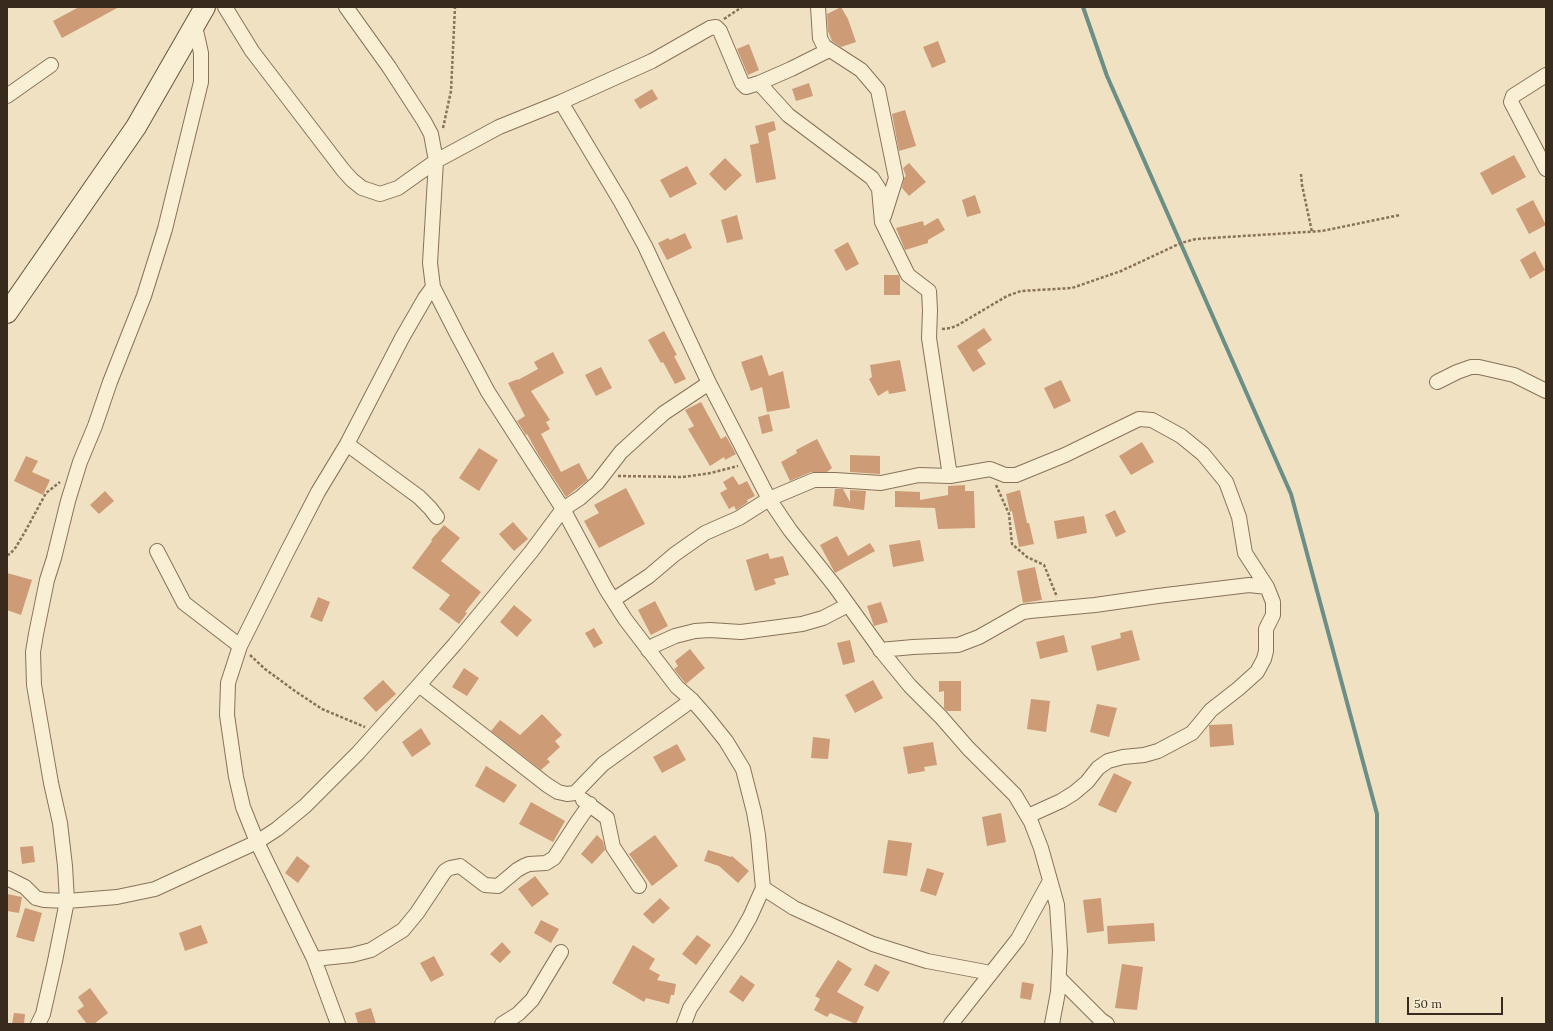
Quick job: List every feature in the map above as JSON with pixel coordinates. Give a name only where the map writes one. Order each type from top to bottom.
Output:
[{"type":"street","points":[[7,313],[136,127],[205,7]]},
{"type":"street","points":[[225,7],[252,50],[352,180],[362,188],[380,194],[398,188],[436,161],[499,126],[561,102],[652,61],[712,27],[719,28],[742,83],[746,87],[759,84],[797,67],[829,50]]},
{"type":"street","points":[[346,7],[390,67],[424,121],[433,143],[436,161],[430,256],[433,287],[488,392],[563,509],[624,619],[677,687],[692,700],[726,741],[743,769],[757,827],[763,888],[750,917],[738,938],[690,1008],[684,1024]]},
{"type":"street","points":[[818,7],[820,38],[824,46],[861,70],[878,90],[896,178],[882,222]]},
{"type":"street","points":[[38,1024],[43,1014],[67,901],[60,823],[51,783],[34,685],[33,652],[47,580],[68,501],[112,375],[144,296],[165,229],[201,82],[200,53],[195,26]]},
{"type":"street","points":[[7,96],[51,65]]},
{"type":"street","points":[[1546,75],[1513,96],[1511,102],[1546,169]]},
{"type":"street","points":[[759,84],[788,115],[872,178],[879,189],[882,222],[908,275],[929,291],[930,310],[928,331],[950,476]]},
{"type":"street","points":[[561,102],[621,202],[645,246],[709,383],[750,463],[770,499],[790,530],[848,605],[880,650],[910,686],[1015,795],[1028,816],[1041,848],[1057,905],[1060,951],[1059,978],[1052,1024]]},
{"type":"street","points":[[338,1024],[314,959],[257,842],[243,807],[236,777],[227,715],[228,683],[240,646],[318,492],[348,444],[402,338],[433,287]]},
{"type":"street","points":[[1437,382],[1457,372],[1471,367],[1479,367],[1514,375],[1546,391]]},
{"type":"street","points":[[7,878],[25,887],[36,898],[44,900],[67,901],[117,897],[155,889],[257,842],[277,828],[305,806],[358,752],[419,685],[531,552],[563,509],[580,498],[597,483],[621,452],[664,413],[709,383]]},
{"type":"street","points":[[613,600],[649,576],[675,554],[705,533],[739,518],[770,499],[814,480],[881,483],[919,475],[950,476],[990,469],[1004,475],[1016,475],[1065,455],[1139,419],[1152,420],[1181,436],[1203,454],[1226,482],[1239,517],[1245,553],[1271,594],[1274,608],[1270,623],[1266,629],[1266,651],[1257,672],[1211,710],[1192,733],[1158,751],[1108,761],[1098,768],[1087,782],[1074,793],[1061,801],[1028,816]]},
{"type":"street","points":[[348,444],[419,497],[437,517]]},
{"type":"street","points":[[157,551],[184,603],[240,646]]},
{"type":"street","points":[[880,650],[913,646],[958,645],[979,637],[1023,612],[1060,609],[1208,590],[1249,586],[1267,587]]},
{"type":"street","points":[[648,650],[655,645],[675,636],[695,632],[710,630],[741,632],[802,624],[823,618],[848,605]]},
{"type":"street","points":[[419,685],[547,785],[558,792],[567,794],[575,793],[603,764],[692,700]]},
{"type":"street","points":[[575,793],[607,818],[613,847],[638,886]]},
{"type":"street","points":[[314,959],[352,956],[371,950],[402,930],[416,913],[445,871],[450,868],[460,866],[485,886],[498,886],[524,866],[529,864],[546,863],[554,858],[590,804]]},
{"type":"street","points":[[951,1024],[1018,939],[1050,881]]},
{"type":"street","points":[[763,888],[794,908],[873,944],[927,961],[992,973]]},
{"type":"street","points":[[502,1024],[518,1014],[532,1000],[561,952]]},
{"type":"street","points":[[1059,978],[1101,1020],[1107,1024]]},
{"type":"path","points":[[433,143],[442,131],[451,91],[455,7]]},
{"type":"path","points":[[1301,174],[1312,232]]},
{"type":"path","points":[[928,331],[951,328],[1007,296],[1021,291],[1072,288],[1121,271],[1181,243],[1196,239],[1322,231],[1400,215]]},
{"type":"path","points":[[597,483],[617,476],[683,477],[711,473],[750,463]]},
{"type":"path","points":[[990,469],[1009,514],[1012,544],[1027,557],[1044,566],[1053,585],[1060,609]]},
{"type":"path","points":[[7,555],[10,554],[16,547],[46,493],[78,470]]},
{"type":"path","points":[[240,646],[265,669],[322,709],[377,731]]},
{"type":"building","points":[[79,7],[119,7],[62,38],[53,21]]},
{"type":"building","points":[[841,7],[848,19],[856,42],[841,47],[832,41],[828,31],[827,14]]},
{"type":"building","points":[[938,41],[946,62],[932,68],[923,47]]},
{"type":"building","points":[[749,44],[759,70],[748,75],[737,49]]},
{"type":"building","points":[[809,83],[813,96],[796,101],[792,89]]},
{"type":"building","points":[[652,89],[658,99],[640,109],[634,100]]},
{"type":"building","points":[[905,110],[916,146],[899,151],[892,114]]},
{"type":"building","points":[[774,121],[776,130],[768,133],[776,179],[756,183],[750,145],[759,143],[755,126]]},
{"type":"building","points":[[1514,155],[1526,177],[1492,195],[1480,173]]},
{"type":"building","points":[[725,158],[742,175],[725,191],[709,174]]},
{"type":"building","points":[[909,163],[926,182],[909,196],[902,188],[904,178],[906,176],[903,168]]},
{"type":"building","points":[[687,166],[697,184],[670,198],[660,180]]},
{"type":"building","points":[[975,195],[981,213],[967,217],[962,200]]},
{"type":"building","points":[[1533,200],[1546,225],[1529,234],[1516,209]]},
{"type":"building","points":[[737,215],[743,239],[727,243],[721,220]]},
{"type":"building","points":[[938,218],[945,230],[928,240],[928,243],[905,250],[896,228],[923,221],[924,226]]},
{"type":"building","points":[[685,233],[692,248],[667,260],[658,243],[668,238],[670,240]]},
{"type":"building","points":[[848,242],[859,264],[846,271],[834,250]]},
{"type":"building","points":[[1535,251],[1545,270],[1530,279],[1520,260]]},
{"type":"building","points":[[884,275],[899,275],[900,295],[884,295]]},
{"type":"building","points":[[984,328],[992,340],[977,350],[986,364],[973,372],[957,346]]},
{"type":"building","points":[[664,331],[677,355],[674,356],[686,379],[675,384],[663,362],[661,363],[648,340]]},
{"type":"building","points":[[553,352],[564,373],[531,391],[550,420],[546,422],[550,429],[541,434],[561,472],[579,463],[588,480],[566,497],[527,434],[526,435],[517,421],[525,416],[508,383],[518,380],[538,369],[534,362]]},
{"type":"building","points":[[762,355],[769,376],[783,371],[790,408],[767,412],[762,387],[751,391],[741,362]]},
{"type":"building","points":[[900,360],[906,391],[889,394],[888,390],[878,396],[869,379],[872,377],[870,365]]},
{"type":"building","points":[[601,367],[612,388],[596,396],[585,375]]},
{"type":"building","points":[[1061,380],[1071,401],[1054,409],[1044,388]]},
{"type":"building","points":[[701,402],[721,439],[726,436],[736,454],[725,460],[724,457],[710,466],[688,429],[694,426],[685,410]]},
{"type":"building","points":[[769,414],[773,431],[762,434],[758,417]]},
{"type":"building","points":[[817,439],[832,468],[827,472],[811,472],[790,481],[781,462],[797,453],[796,450]]},
{"type":"building","points":[[1142,442],[1154,462],[1131,475],[1119,456]]},
{"type":"building","points":[[479,448],[498,460],[479,491],[459,478]]},
{"type":"building","points":[[850,455],[880,456],[880,474],[850,472]]},
{"type":"building","points":[[26,456],[38,461],[32,472],[50,480],[43,495],[14,481]]},
{"type":"building","points":[[733,476],[739,485],[747,481],[755,496],[747,500],[748,502],[736,510],[734,506],[729,509],[720,493],[727,489],[723,482]]},
{"type":"building","points":[[965,485],[965,491],[974,491],[975,528],[938,529],[935,508],[895,507],[895,491],[920,492],[920,500],[948,495],[948,486]]},
{"type":"building","points":[[626,488],[645,524],[599,548],[584,521],[599,513],[594,505]]},
{"type":"building","points":[[835,489],[843,489],[850,502],[850,490],[866,491],[864,510],[833,506]]},
{"type":"building","points":[[1020,490],[1027,523],[1029,523],[1034,544],[1019,547],[1012,511],[1010,512],[1006,494]]},
{"type":"building","points":[[105,491],[114,501],[99,514],[90,505]]},
{"type":"building","points":[[1115,510],[1126,532],[1116,537],[1105,515]]},
{"type":"building","points":[[1084,516],[1087,533],[1057,539],[1054,521]]},
{"type":"building","points":[[513,522],[528,539],[514,551],[499,534]]},
{"type":"building","points":[[444,525],[460,538],[441,561],[481,592],[465,612],[467,613],[459,624],[439,609],[450,595],[412,568],[432,541],[431,540]]},
{"type":"building","points":[[837,536],[848,556],[870,543],[875,551],[835,573],[820,545]]},
{"type":"building","points":[[920,540],[924,561],[893,567],[889,545]]},
{"type":"building","points":[[768,553],[770,559],[783,556],[789,575],[774,579],[776,584],[755,591],[746,560]]},
{"type":"building","points":[[1035,567],[1042,600],[1023,603],[1017,571]]},
{"type":"building","points":[[7,573],[32,580],[21,615],[7,610]]},
{"type":"building","points":[[318,597],[330,602],[322,622],[310,617]]},
{"type":"building","points":[[655,601],[668,626],[651,635],[638,610]]},
{"type":"building","points":[[881,602],[888,622],[874,626],[867,606]]},
{"type":"building","points":[[514,605],[532,620],[517,637],[500,622]]},
{"type":"building","points":[[594,628],[603,643],[594,648],[585,633]]},
{"type":"building","points":[[1132,630],[1140,660],[1097,671],[1091,646],[1121,638],[1120,633]]},
{"type":"building","points":[[1064,635],[1068,652],[1040,659],[1036,642]]},
{"type":"building","points":[[850,640],[855,662],[843,665],[837,643]]},
{"type":"building","points":[[690,649],[705,668],[686,684],[674,669],[678,666],[675,661]]},
{"type":"building","points":[[464,668],[479,678],[467,696],[452,687]]},
{"type":"building","points":[[383,680],[396,694],[376,712],[363,698]]},
{"type":"building","points":[[873,680],[883,698],[855,713],[845,695]]},
{"type":"building","points":[[939,681],[961,681],[961,711],[947,711],[944,708],[944,691],[939,692]]},
{"type":"building","points":[[1031,699],[1050,701],[1046,732],[1027,729]]},
{"type":"building","points":[[1097,704],[1117,708],[1109,737],[1090,732]]},
{"type":"building","points":[[542,714],[562,735],[555,741],[560,747],[547,759],[550,762],[541,770],[491,731],[500,720],[520,735]]},
{"type":"building","points":[[1232,724],[1234,745],[1210,747],[1209,725]]},
{"type":"building","points":[[421,728],[431,744],[412,757],[402,742]]},
{"type":"building","points":[[813,737],[830,739],[828,759],[811,758]]},
{"type":"building","points":[[933,742],[937,765],[924,767],[925,771],[908,774],[903,747]]},
{"type":"building","points":[[677,744],[686,760],[662,773],[653,757]]},
{"type":"building","points":[[486,766],[517,785],[504,803],[475,786]]},
{"type":"building","points":[[1114,773],[1132,782],[1116,813],[1098,805]]},
{"type":"building","points":[[531,802],[565,821],[553,842],[519,824]]},
{"type":"building","points":[[1001,813],[1006,842],[987,846],[982,817]]},
{"type":"building","points":[[597,835],[603,841],[605,850],[592,864],[581,854]]},
{"type":"building","points":[[655,835],[678,866],[652,886],[629,854]]},
{"type":"building","points":[[888,840],[912,843],[907,876],[883,873]]},
{"type":"building","points":[[33,846],[35,862],[22,864],[20,847]]},
{"type":"building","points":[[708,850],[731,857],[732,856],[749,871],[738,883],[719,866],[704,861]]},
{"type":"building","points":[[297,856],[310,866],[298,883],[285,873]]},
{"type":"building","points":[[927,868],[944,873],[936,896],[920,891]]},
{"type":"building","points":[[535,876],[549,894],[532,907],[518,889]]},
{"type":"building","points":[[7,894],[22,897],[19,913],[7,911]]},
{"type":"building","points":[[660,898],[670,908],[653,924],[643,914]]},
{"type":"building","points":[[1101,898],[1104,931],[1087,933],[1083,900]]},
{"type":"building","points":[[25,908],[42,913],[34,942],[16,937]]},
{"type":"building","points":[[541,920],[559,929],[551,943],[534,933]]},
{"type":"building","points":[[1154,923],[1155,941],[1108,944],[1107,926]]},
{"type":"building","points":[[201,925],[208,943],[185,951],[179,933]]},
{"type":"building","points":[[697,935],[711,945],[696,965],[682,954]]},
{"type":"building","points":[[502,942],[511,952],[500,963],[490,954]]},
{"type":"building","points":[[633,945],[655,959],[649,969],[660,975],[657,980],[676,984],[674,995],[671,995],[669,1004],[646,998],[644,1002],[612,983]]},
{"type":"building","points":[[434,956],[444,975],[431,982],[420,963]]},
{"type":"building","points":[[838,960],[852,969],[837,992],[864,1007],[856,1024],[830,1013],[827,1017],[814,1010],[820,999],[815,996]]},
{"type":"building","points":[[875,964],[890,972],[878,992],[864,985]]},
{"type":"building","points":[[1122,964],[1143,967],[1137,1010],[1115,1008]]},
{"type":"building","points":[[741,975],[755,985],[743,1002],[729,992]]},
{"type":"building","points":[[1022,982],[1034,984],[1031,1000],[1020,998]]},
{"type":"building","points":[[90,988],[108,1013],[94,1024],[87,1024],[77,1011],[84,1006],[78,997]]},
{"type":"building","points":[[371,1008],[376,1024],[358,1024],[355,1013]]},
{"type":"building","points":[[14,1013],[25,1014],[24,1024],[12,1024]]},
{"type":"waterway","points":[[1083,7],[1107,76],[1291,494],[1377,814],[1377,1024]]}]
